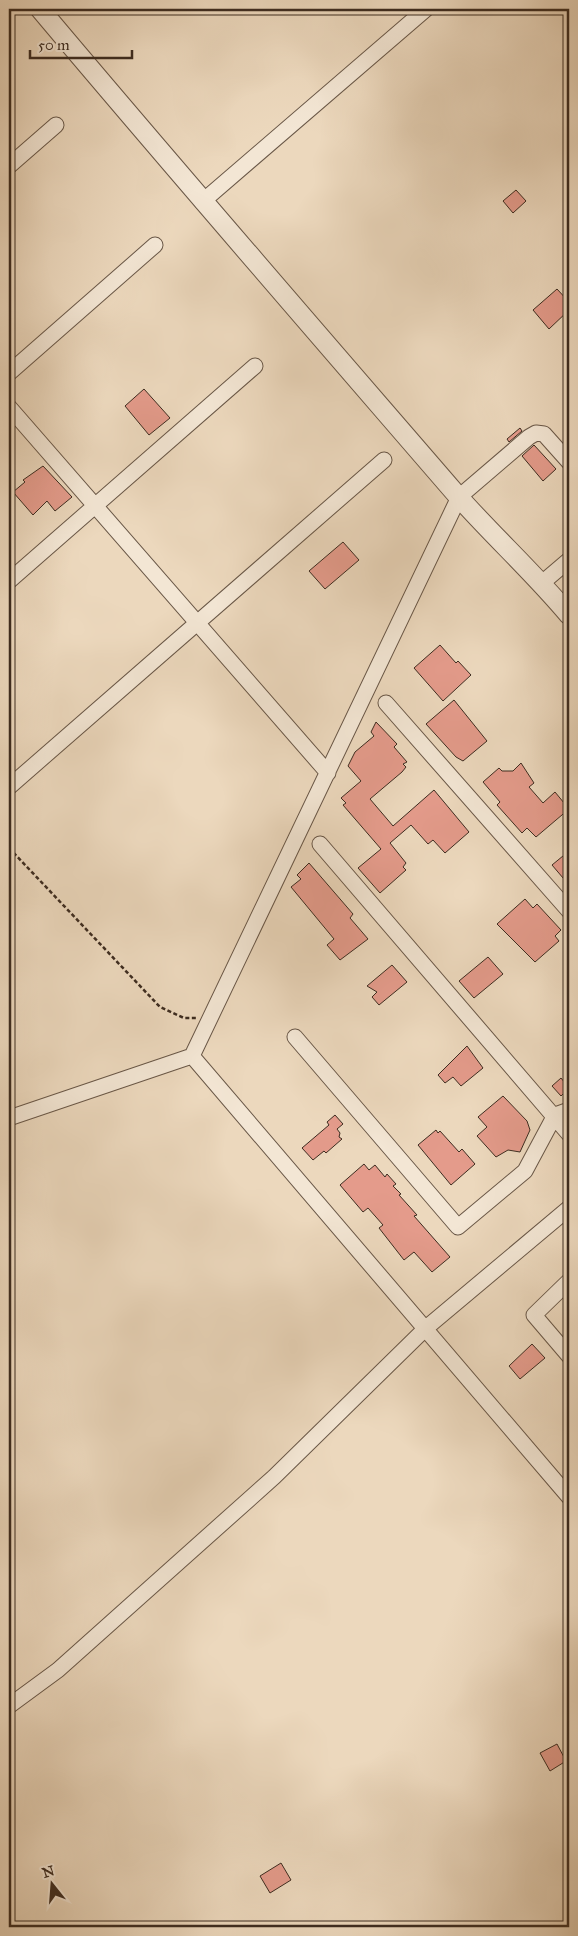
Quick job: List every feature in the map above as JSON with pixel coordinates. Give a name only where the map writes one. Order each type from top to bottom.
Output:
[{"type":"street","points":[[40,9],[202,202],[459,497],[542,583],[569,615]]},
{"type":"street","points":[[202,202],[426,9]]},
{"type":"street","points":[[9,166],[56,125]]},
{"type":"street","points":[[9,373],[155,245]]},
{"type":"street","points":[[9,580],[255,366]]},
{"type":"street","points":[[9,407],[328,772]]},
{"type":"street","points":[[9,1118],[192,1056],[459,497],[536,433],[544,434],[569,462]]},
{"type":"street","points":[[9,787],[384,460]]},
{"type":"street","points":[[542,583],[569,560]]},
{"type":"street","points":[[386,703],[569,911]]},
{"type":"street","points":[[320,844],[562,1112],[569,1134]]},
{"type":"street","points":[[295,1037],[458,1227],[525,1170],[562,1112]]},
{"type":"street","points":[[192,1056],[569,1496]]},
{"type":"street","points":[[9,1706],[58,1670],[274,1477],[426,1328],[569,1208]]},
{"type":"street","points":[[569,1281],[534,1315],[569,1356]]},
{"type":"path","points":[[9,848],[160,1008],[184,1018],[210,1018]]},
{"type":"building","points":[[516,190],[526,201],[513,213],[503,201]]},
{"type":"building","points":[[557,289],[569,302],[569,310],[549,329],[533,310]]},
{"type":"building","points":[[144,389],[170,418],[149,435],[125,406]]},
{"type":"building","points":[[520,428],[522,431],[509,442],[507,439]]},
{"type":"building","points":[[534,445],[556,469],[543,481],[522,456]]},
{"type":"building","points":[[43,466],[72,497],[55,511],[47,501],[33,515],[13,492],[25,482],[23,480]]},
{"type":"building","points":[[343,542],[359,560],[325,589],[309,571]]},
{"type":"building","points":[[440,645],[456,663],[458,661],[471,675],[443,701],[414,668]]},
{"type":"building","points":[[454,700],[487,741],[463,761],[456,757],[426,724]]},
{"type":"building","points":[[376,722],[397,744],[394,747],[407,762],[403,764],[406,767],[402,772],[370,799],[393,826],[434,790],[469,832],[445,853],[433,840],[428,844],[411,825],[390,843],[406,863],[403,867],[406,870],[380,893],[358,868],[381,849],[343,805],[346,803],[341,798],[361,781],[348,766],[355,752],[374,736],[371,732]]},
{"type":"building","points":[[521,763],[534,783],[529,787],[543,803],[555,792],[569,809],[536,837],[527,828],[522,833],[497,805],[500,802],[483,782],[499,768],[502,771],[513,771]]},
{"type":"building","points":[[569,851],[569,885],[552,865]]},
{"type":"building","points":[[309,863],[353,914],[350,918],[368,939],[340,960],[327,945],[334,939],[291,887],[301,879],[297,875]]},
{"type":"building","points":[[525,899],[533,908],[537,904],[561,930],[555,936],[559,941],[535,962],[497,924]]},
{"type":"building","points":[[488,957],[503,974],[474,998],[459,981]]},
{"type":"building","points":[[392,965],[407,982],[379,1005],[372,997],[377,992],[367,986]]},
{"type":"building","points":[[467,1046],[483,1068],[461,1086],[453,1077],[445,1083],[438,1075]]},
{"type":"building","points":[[561,1078],[569,1088],[561,1096],[552,1086]]},
{"type":"building","points":[[503,1096],[527,1121],[530,1130],[520,1152],[508,1150],[496,1157],[477,1136],[487,1127],[478,1117]]},
{"type":"building","points":[[335,1115],[343,1124],[337,1129],[340,1133],[339,1137],[342,1139],[326,1153],[324,1151],[313,1160],[302,1148],[329,1125],[327,1122]]},
{"type":"building","points":[[436,1130],[438,1133],[440,1131],[459,1152],[462,1149],[475,1164],[451,1185],[418,1145]]},
{"type":"building","points":[[364,1164],[369,1170],[375,1165],[385,1177],[387,1174],[396,1184],[393,1186],[401,1194],[399,1195],[417,1215],[414,1216],[450,1257],[432,1272],[414,1252],[404,1260],[379,1228],[383,1225],[368,1208],[363,1212],[340,1185]]},
{"type":"building","points":[[532,1344],[545,1358],[520,1379],[509,1366]]},
{"type":"building","points":[[557,1744],[566,1761],[550,1771],[540,1753]]},
{"type":"building","points":[[281,1863],[291,1880],[270,1893],[260,1876]]}]
